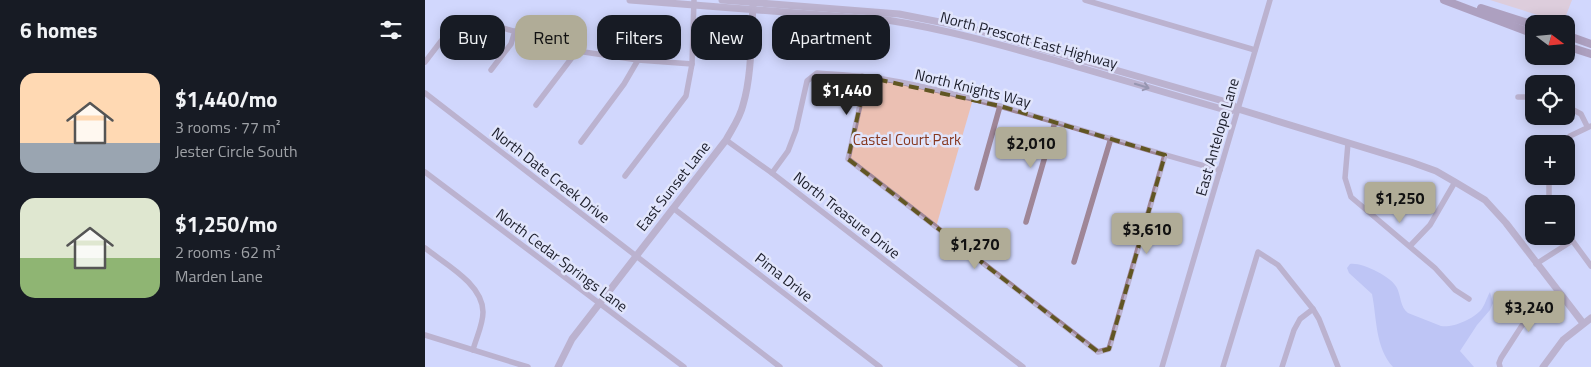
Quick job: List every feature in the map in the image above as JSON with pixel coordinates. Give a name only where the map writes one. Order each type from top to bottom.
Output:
[{"type":"main road","points":[[1444,0],[1525,31]]},
{"type":"main road","points":[[1455,0],[1525,22]]},
{"type":"main road","points":[[1575,38],[1591,44]]},
{"type":"main road","points":[[1575,49],[1591,54]]},
{"type":"street","name":"North Prescott East Highway","points":[[630,0],[754,4]]},
{"type":"street","name":"North Prescott East Highway","points":[[722,0],[931,24],[988,33],[1074,62],[1230,103],[1238,109],[1436,171],[1485,200],[1583,323]]},
{"type":"street","points":[[1085,0],[1255,50]]},
{"type":"street","name":"East Antelope Lane","points":[[1161,367],[1270,0]]},
{"type":"street","points":[[625,176],[686,96],[692,64],[695,3]]},
{"type":"street","name":"East Sunset Lane","points":[[558,367],[572,339],[737,122],[747,87],[754,4]]},
{"type":"street","points":[[425,62],[448,32],[466,22],[484,22],[515,31],[511,44],[491,70]]},
{"type":"street","points":[[536,105],[570,60]]},
{"type":"street","points":[[581,142],[624,84],[638,60],[692,64]]},
{"type":"street","name":"North Knights Way","points":[[772,173],[788,151],[796,130],[807,81],[817,73],[862,76],[899,82],[1000,106],[1220,170]]},
{"type":"street","points":[[862,76],[860,105],[848,159],[1098,352],[1109,349],[1165,155]]},
{"type":"street","name":"North Date Creek Drive","points":[[425,93],[780,367]]},
{"type":"street","points":[[1518,97],[1525,97]]},
{"type":"street","points":[[977,188],[1000,106]]},
{"type":"street","points":[[1572,135],[1589,126],[1581,114],[1575,111]]},
{"type":"street","points":[[1026,222],[1055,122]]},
{"type":"street","points":[[1074,262],[1111,138]]},
{"type":"street","name":"North Treasure Drive","points":[[725,140],[772,173],[1023,367]]},
{"type":"street","points":[[1348,143],[1345,178],[1351,197],[1411,246],[1455,290],[1469,299]]},
{"type":"street","name":"North Cedar Springs Lane","points":[[425,172],[683,367]]},
{"type":"street","points":[[1411,246],[1431,225],[1455,182]]},
{"type":"street","name":"Pima Drive","points":[[673,208],[880,367]]},
{"type":"street","points":[[1537,264],[1566,245]]},
{"type":"street","points":[[1575,245],[1591,266]]},
{"type":"street","points":[[425,248],[477,291],[483,311],[482,321],[473,350]]},
{"type":"street","points":[[1223,367],[1258,252],[1278,264],[1313,310],[1319,319],[1339,367]]},
{"type":"street","points":[[1500,367],[1501,358],[1534,310],[1538,299]]},
{"type":"street","points":[[1282,367],[1293,330],[1300,319],[1313,310]]},
{"type":"street","points":[[1543,367],[1563,340],[1591,318]]},
{"type":"street","points":[[425,335],[527,367]]},
{"type":"highlighted area","points":[[862,76],[1000,106],[1165,155],[1109,349],[1098,352],[848,159],[860,105]]},
{"type":"green space","points":[[1490,0],[1572,0],[1566,15],[1538,15]]},
{"type":"green space","name":"Castel Court Park","points":[[862,76],[973,99],[936,227],[848,159]]},
{"type":"water","points":[[1350,264],[1362,265],[1389,279],[1397,288],[1405,311],[1441,326],[1457,324],[1473,317],[1482,308],[1490,292],[1493,303],[1490,310],[1477,325],[1460,351],[1474,367],[1393,367],[1387,359],[1380,342],[1372,294],[1349,273],[1347,268]]}]
